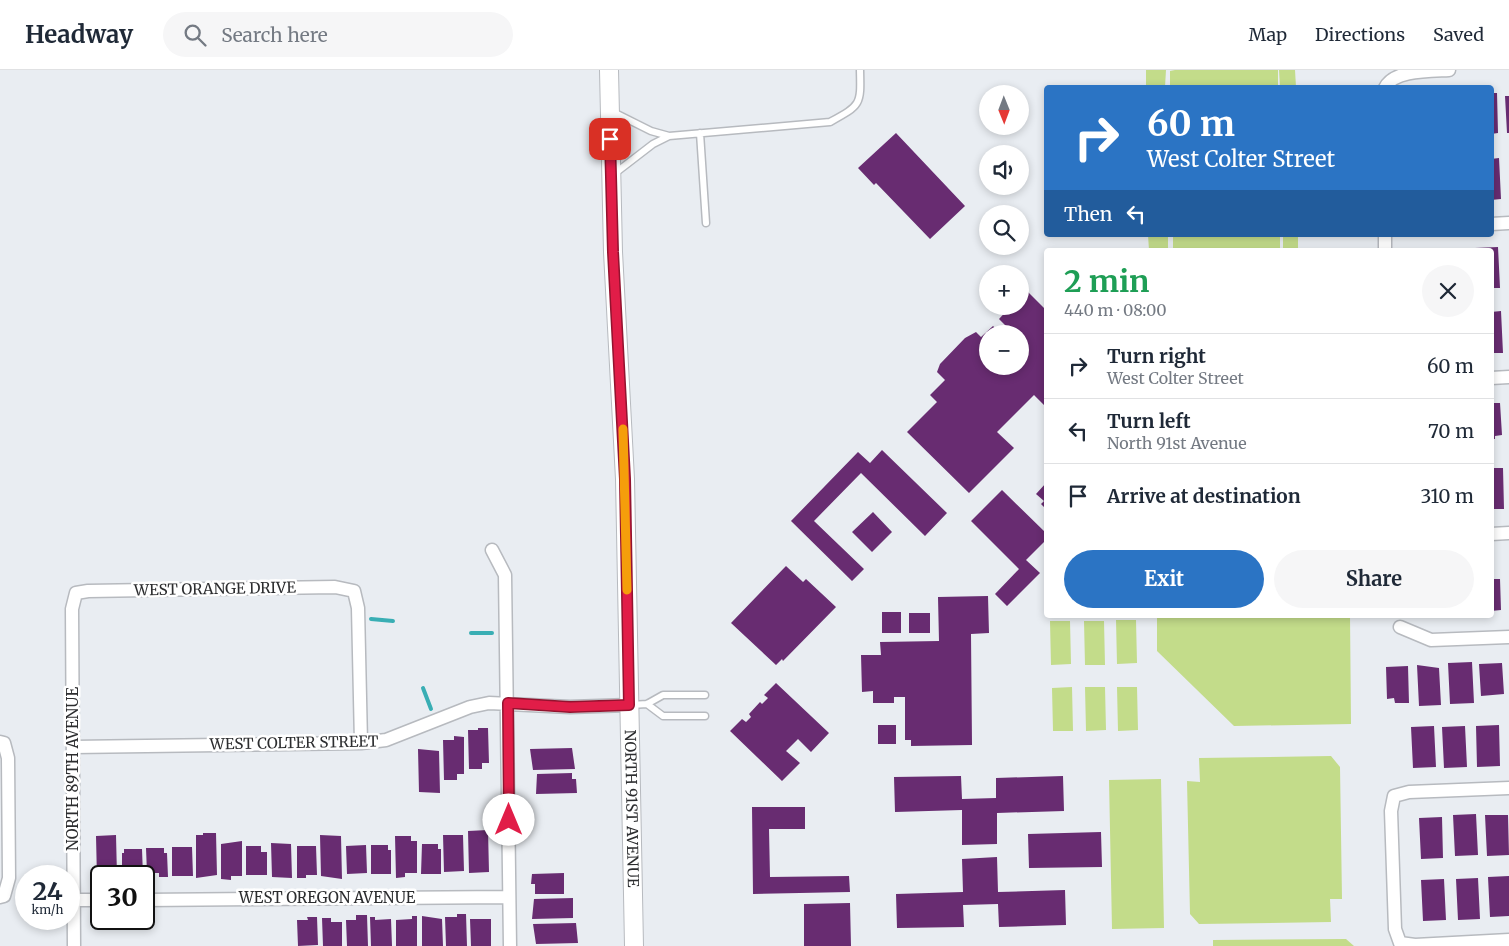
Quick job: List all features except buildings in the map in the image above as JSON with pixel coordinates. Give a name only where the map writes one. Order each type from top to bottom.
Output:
[{"type":"main road","name":"NORTH 91ST AVENUE","points":[[609,70],[613,252],[625,479],[634,946]]},
{"type":"street","points":[[1386,84],[1399,72],[1449,70]]},
{"type":"street","points":[[1494,224],[1509,223]]},
{"type":"street","points":[[1494,378],[1509,377]]},
{"type":"street","points":[[1494,534],[1509,533]]},
{"type":"street","points":[[492,550],[506,574],[510,946]]},
{"type":"street","name":"WEST ORANGE DRIVE","points":[[76,593],[88,591],[335,587],[354,591],[358,608],[361,743]]},
{"type":"street","name":"NORTH 89TH AVENUE","points":[[74,865],[72,609],[76,593]]},
{"type":"street","points":[[1400,627],[1431,640],[1509,637]]},
{"type":"street","name":"WEST COLTER STREET","points":[[72,747],[361,743],[386,740],[470,708],[489,703],[570,707],[629,705]]},
{"type":"street","points":[[2,742],[8,758],[9,878],[2,896]]},
{"type":"street","points":[[1509,788],[1409,792],[1394,796],[1391,811],[1395,929],[1400,943],[1415,945],[1509,940]]},
{"type":"street","name":"WEST OREGON AVENUE","points":[[155,900],[509,897]]},
{"type":"street","name":"NORTH 89TH AVENUE","points":[[74,930],[74,946]]},
{"type":"lane","points":[[611,176],[653,144],[669,136],[830,122],[853,110],[861,97],[860,70]]},
{"type":"lane","points":[[610,111],[651,131],[669,136]]},
{"type":"lane","points":[[700,133],[706,222]]},
{"type":"lane","points":[[629,705],[647,704],[663,695],[705,694]]},
{"type":"lane","points":[[647,704],[663,716],[705,716]]},
{"type":"green space","points":[[1146,70],[1166,70],[1165,85],[1146,85]]},
{"type":"green space","points":[[1278,70],[1278,85],[1170,85],[1170,71]]},
{"type":"green space","points":[[1279,70],[1295,70],[1296,85],[1280,85]]},
{"type":"green space","points":[[1148,237],[1168,237],[1168,248],[1149,248]]},
{"type":"green space","points":[[1173,237],[1280,237],[1280,248],[1173,248]]},
{"type":"green space","points":[[1283,237],[1298,237],[1298,248],[1283,248]]},
{"type":"green space","points":[[1157,618],[1350,618],[1351,724],[1234,726],[1157,651]]},
{"type":"green space","points":[[1116,620],[1136,620],[1137,663],[1117,664]]},
{"type":"green space","points":[[1050,621],[1070,621],[1071,664],[1051,665]]},
{"type":"green space","points":[[1084,621],[1104,621],[1105,665],[1085,665]]},
{"type":"green space","points":[[1072,687],[1073,731],[1053,731],[1052,688]]},
{"type":"green space","points":[[1085,687],[1105,687],[1106,730],[1086,731]]},
{"type":"green space","points":[[1117,687],[1137,687],[1138,730],[1118,731]]},
{"type":"green space","points":[[1331,756],[1340,767],[1342,899],[1330,899],[1331,922],[1199,924],[1190,914],[1187,781],[1200,782],[1199,758]]},
{"type":"green space","points":[[1161,779],[1164,928],[1112,929],[1109,780]]},
{"type":"green space","points":[[1346,939],[1354,946],[1213,946],[1213,940]]},
{"type":"waterway","points":[[371,619],[393,621]]},
{"type":"waterway","points":[[471,633],[492,633]]},
{"type":"waterway","points":[[423,688],[431,709]]},
{"type":"slow traffic","points":[[623,429],[627,590]]},
{"type":"route","points":[[509,820],[508,703],[570,707],[629,705],[623,410],[613,252],[610,139]]}]
